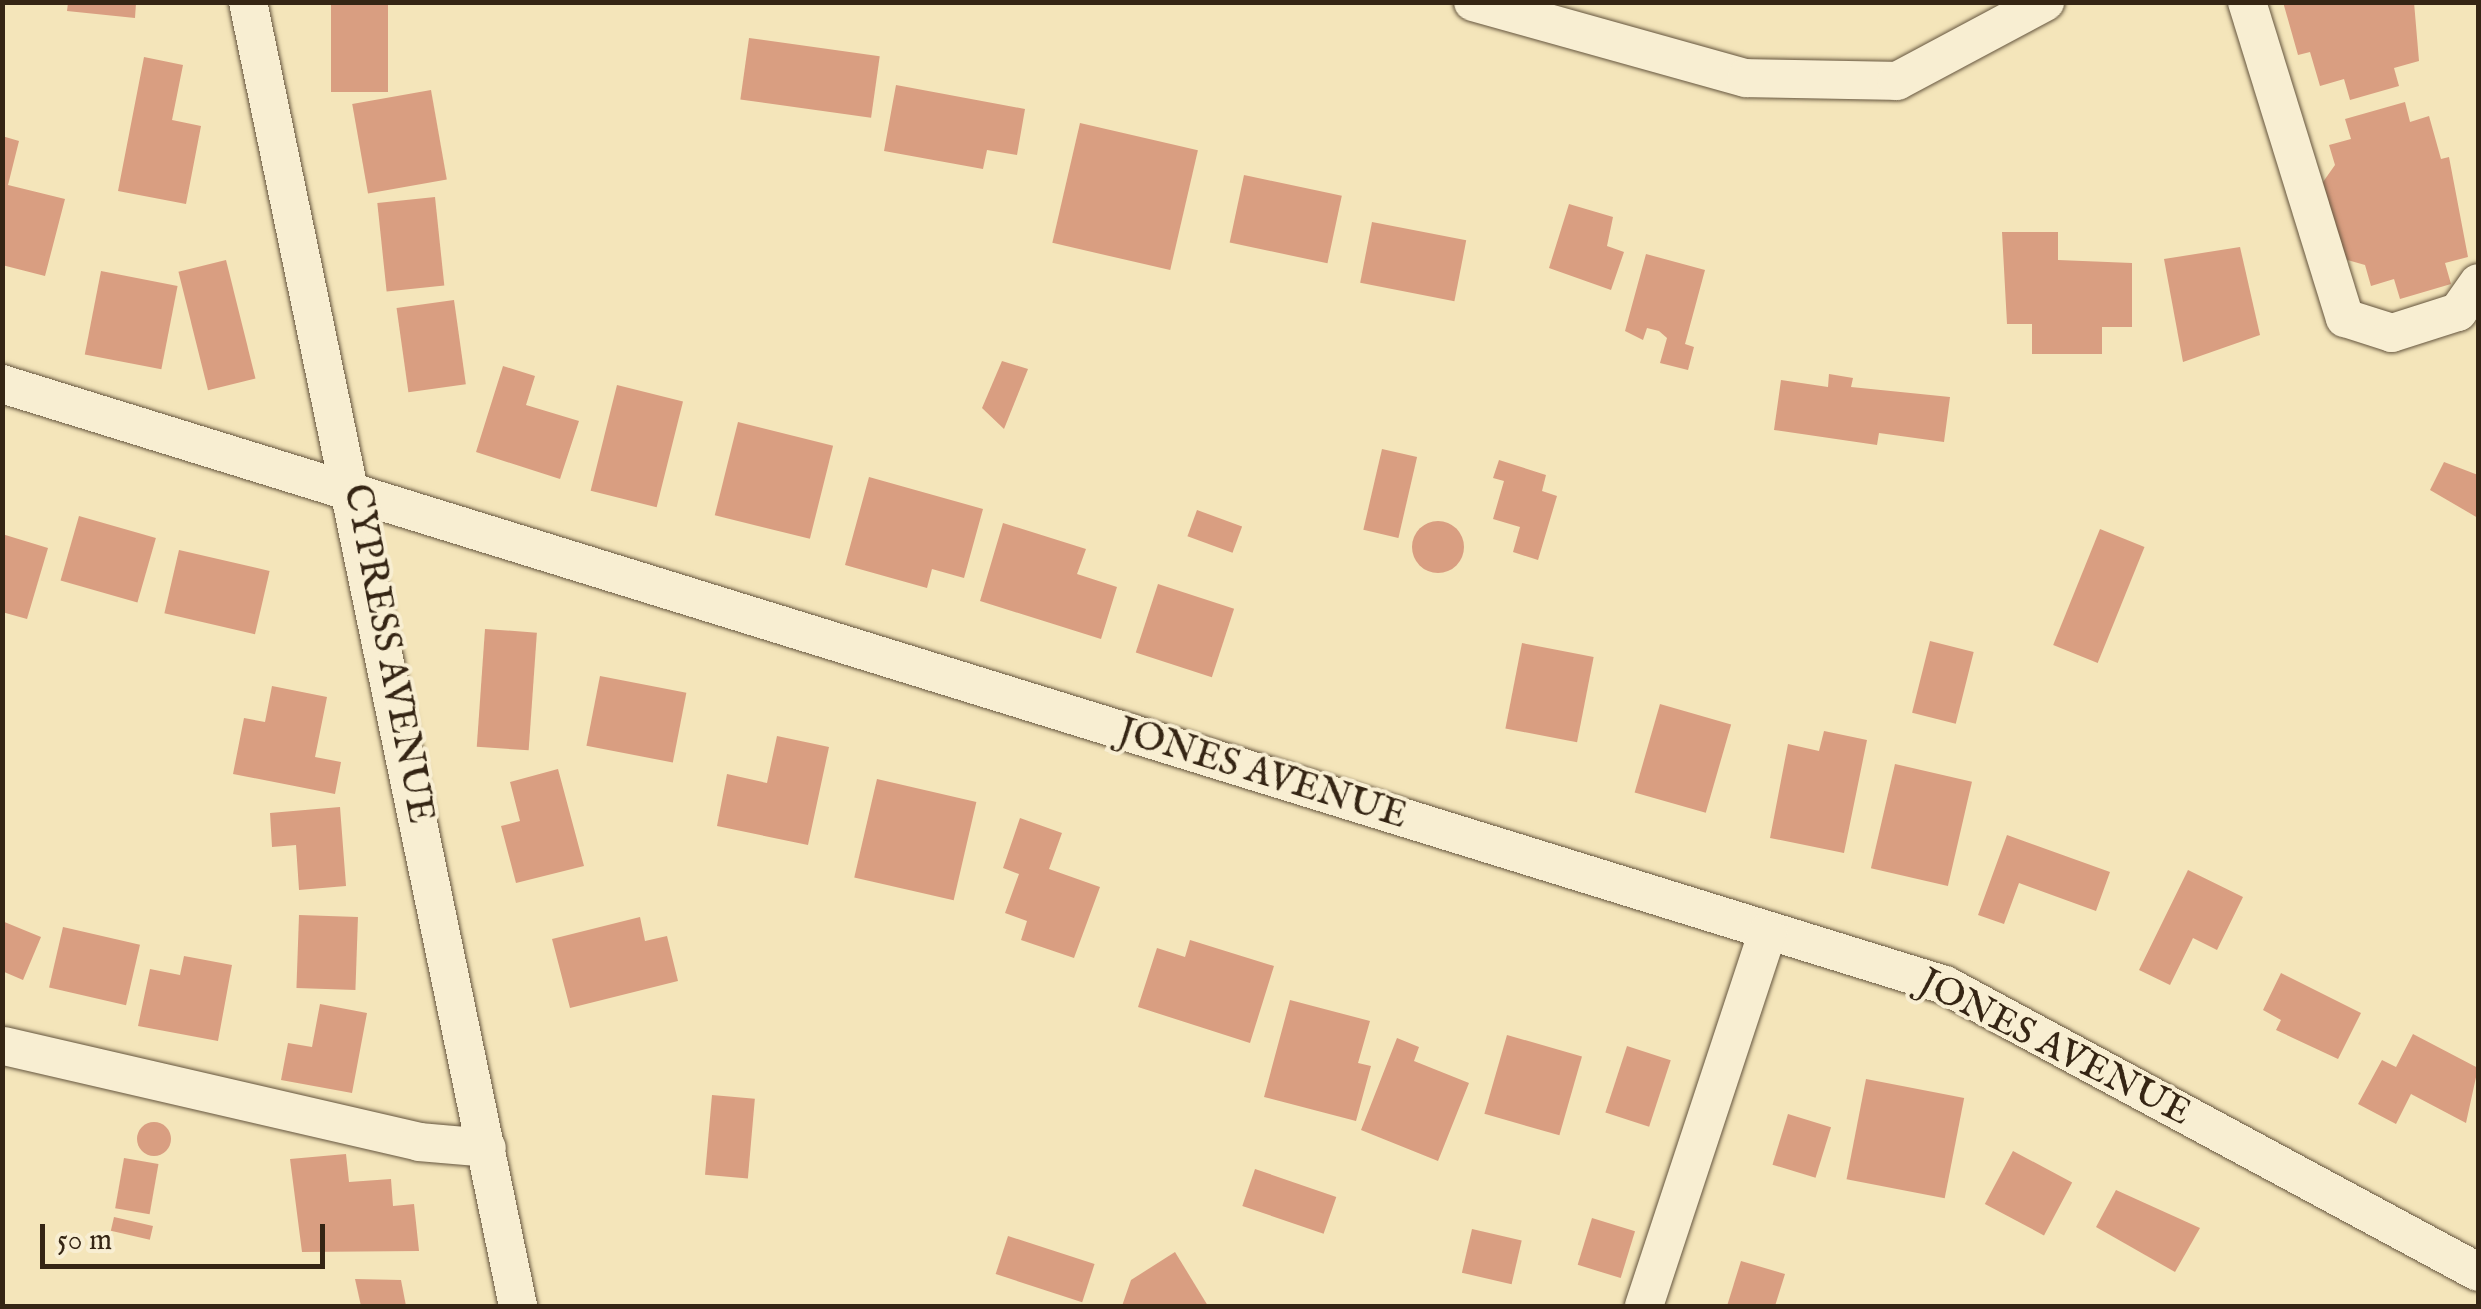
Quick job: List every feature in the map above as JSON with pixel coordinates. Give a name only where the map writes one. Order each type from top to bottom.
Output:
[{"type":"street","name":"CYPRESS AVENUE","points":[[248,2],[356,497],[518,1306]]},
{"type":"street","points":[[1474,2],[1746,78],[1896,81],[2044,2]]},
{"type":"street","points":[[2247,2],[2345,318],[2392,333],[2458,312],[2478,283]]},
{"type":"street","name":"JONES AVENUE","points":[[2,384],[356,497],[1945,985],[2478,1272]]},
{"type":"street","points":[[1644,1306],[1768,931]]},
{"type":"street","points":[[4,1046],[419,1142],[487,1148]]},
{"type":"building","points":[[331,2],[388,2],[388,92],[331,92]]},
{"type":"building","points":[[2283,2],[2414,2],[2419,61],[2394,68],[2399,86],[2350,100],[2344,79],[2320,86],[2310,52],[2298,55]]},
{"type":"building","points":[[68,3],[136,3],[135,18],[67,11]]},
{"type":"building","points":[[749,38],[880,56],[871,118],[740,99]]},
{"type":"building","points":[[144,57],[183,65],[172,120],[201,126],[186,204],[118,191]]},
{"type":"building","points":[[896,85],[1025,109],[1017,155],[987,150],[983,169],[884,151]]},
{"type":"building","points":[[431,90],[447,180],[368,194],[352,104]]},
{"type":"building","points":[[2405,102],[2410,122],[2429,116],[2441,159],[2449,157],[2468,257],[2445,263],[2451,284],[2400,299],[2394,279],[2371,286],[2365,265],[2344,259],[2323,182],[2335,165],[2329,145],[2351,139],[2345,119]]},
{"type":"building","points":[[1080,123],[1198,150],[1170,270],[1052,243]]},
{"type":"building","points":[[2,136],[19,141],[8,185],[65,199],[45,276],[2,265]]},
{"type":"building","points":[[1244,175],[1342,196],[1327,263],[1230,242]]},
{"type":"building","points":[[435,197],[444,286],[387,292],[377,203]]},
{"type":"building","points":[[1569,204],[1613,217],[1607,246],[1624,252],[1611,290],[1549,268]]},
{"type":"building","points":[[1372,222],[1466,240],[1454,301],[1360,283]]},
{"type":"building","points":[[2002,232],[2058,232],[2058,260],[2132,263],[2132,327],[2102,327],[2102,354],[2032,354],[2032,324],[2007,324]]},
{"type":"building","points":[[2240,247],[2260,335],[2183,362],[2164,259]]},
{"type":"building","points":[[1646,254],[1705,270],[1685,344],[1694,347],[1688,370],[1660,363],[1667,338],[1659,331],[1647,328],[1643,340],[1625,331]]},
{"type":"building","points":[[226,260],[256,378],[208,390],[178,272]]},
{"type":"building","points":[[101,271],[178,286],[161,369],[85,354]]},
{"type":"building","points":[[454,300],[466,384],[408,392],[397,308]]},
{"type":"building","points":[[1002,361],[1028,369],[1004,429],[982,408]]},
{"type":"building","points":[[503,366],[535,376],[526,405],[579,421],[560,479],[476,452]]},
{"type":"building","points":[[1829,374],[1853,378],[1851,387],[1950,397],[1944,442],[1879,433],[1877,445],[1774,430],[1781,380],[1828,387]]},
{"type":"building","points":[[617,385],[683,401],[657,507],[591,491]]},
{"type":"building","points":[[738,422],[833,446],[810,539],[715,515]]},
{"type":"building","points":[[1382,449],[1417,457],[1398,538],[1363,530]]},
{"type":"building","points":[[1499,460],[1546,475],[1542,491],[1557,496],[1538,560],[1513,552],[1520,527],[1493,519],[1504,481],[1493,478]]},
{"type":"building","points":[[2444,462],[2478,475],[2478,518],[2430,490]]},
{"type":"building","points":[[869,477],[983,509],[964,578],[932,569],[927,588],[845,565]]},
{"type":"building","points":[[1197,510],[1242,526],[1233,553],[1187,536]]},
{"type":"building","points":[[79,516],[156,538],[137,602],[61,580]]},
{"type":"building","points":[[1438,521],[1456,529],[1464,547],[1456,565],[1438,573],[1420,565],[1412,547],[1420,529]]},
{"type":"building","points":[[1003,523],[1086,549],[1077,574],[1117,587],[1101,639],[980,601]]},
{"type":"building","points":[[2100,529],[2145,547],[2098,663],[2053,645]]},
{"type":"building","points":[[2,534],[48,548],[27,619],[2,612]]},
{"type":"building","points":[[179,550],[270,571],[255,634],[164,613]]},
{"type":"building","points":[[1158,584],[1234,609],[1212,677],[1136,652]]},
{"type":"building","points":[[485,629],[537,633],[529,750],[477,747]]},
{"type":"building","points":[[1930,641],[1974,652],[1956,724],[1912,713]]},
{"type":"building","points":[[1522,643],[1594,657],[1577,742],[1505,728]]},
{"type":"building","points":[[600,676],[686,693],[673,762],[586,746]]},
{"type":"building","points":[[272,686],[327,697],[315,757],[341,762],[335,794],[233,774],[244,718],[265,722]]},
{"type":"building","points":[[1660,704],[1731,724],[1706,813],[1635,792]]},
{"type":"building","points":[[1824,731],[1867,740],[1844,853],[1770,838],[1788,744],[1819,751]]},
{"type":"building","points":[[777,736],[829,747],[808,845],[717,826],[727,774],[767,783]]},
{"type":"building","points":[[1895,764],[1972,782],[1948,886],[1871,868]]},
{"type":"building","points":[[558,769],[584,866],[516,883],[501,826],[520,821],[510,782]]},
{"type":"building","points":[[877,779],[976,802],[954,900],[854,877]]},
{"type":"building","points":[[340,807],[346,886],[299,890],[296,845],[272,847],[270,813]]},
{"type":"building","points":[[1020,818],[1062,833],[1049,869],[1100,887],[1074,958],[1021,940],[1027,921],[1005,913],[1019,874],[1003,868]]},
{"type":"building","points":[[2007,835],[2110,872],[2096,911],[2019,883],[2004,924],[1978,915]]},
{"type":"building","points":[[2188,870],[2243,897],[2217,950],[2193,938],[2170,985],[2139,970]]},
{"type":"building","points":[[299,915],[358,917],[355,990],[296,988]]},
{"type":"building","points":[[640,917],[645,941],[667,936],[678,981],[570,1008],[552,939]]},
{"type":"building","points":[[2,921],[41,937],[23,980],[2,971]]},
{"type":"building","points":[[63,927],[140,945],[126,1005],[49,987]]},
{"type":"building","points":[[1190,940],[1274,966],[1250,1043],[1138,1007],[1157,948],[1185,957]]},
{"type":"building","points":[[184,956],[232,965],[218,1041],[138,1026],[150,969],[180,975]]},
{"type":"building","points":[[2281,973],[2361,1013],[2338,1059],[2276,1030],[2281,1020],[2263,1010]]},
{"type":"building","points":[[1290,1000],[1370,1021],[1358,1063],[1371,1066],[1356,1121],[1264,1097]]},
{"type":"building","points":[[320,1004],[367,1013],[352,1093],[281,1080],[288,1043],[312,1047]]},
{"type":"building","points":[[2413,1034],[2478,1068],[2466,1123],[2411,1094],[2396,1124],[2358,1104],[2382,1060],[2396,1067]]},
{"type":"building","points":[[1507,1035],[1582,1056],[1559,1135],[1484,1114]]},
{"type":"building","points":[[1397,1038],[1419,1047],[1414,1061],[1469,1083],[1438,1161],[1361,1130]]},
{"type":"building","points":[[1627,1046],[1671,1060],[1649,1127],[1605,1113]]},
{"type":"building","points":[[1866,1079],[1964,1098],[1945,1198],[1847,1179]]},
{"type":"building","points":[[712,1095],[755,1099],[748,1178],[705,1175]]},
{"type":"building","points":[[1788,1114],[1831,1127],[1816,1178],[1773,1165]]},
{"type":"building","points":[[154,1122],[166,1127],[171,1139],[166,1151],[154,1156],[142,1151],[137,1139],[142,1127]]},
{"type":"building","points":[[2013,1151],[2072,1182],[2044,1235],[1985,1204]]},
{"type":"building","points":[[346,1154],[349,1182],[391,1179],[393,1206],[414,1204],[419,1251],[302,1252],[290,1159]]},
{"type":"building","points":[[124,1158],[158,1164],[150,1214],[115,1208]]},
{"type":"building","points":[[1255,1169],[1336,1197],[1324,1234],[1242,1206]]},
{"type":"building","points":[[2116,1190],[2200,1228],[2175,1272],[2096,1227]]},
{"type":"building","points":[[114,1217],[153,1226],[150,1240],[111,1231]]},
{"type":"building","points":[[1592,1218],[1635,1231],[1621,1278],[1578,1265]]},
{"type":"building","points":[[1472,1229],[1522,1240],[1512,1284],[1462,1273]]},
{"type":"building","points":[[1008,1236],[1095,1264],[1082,1302],[996,1274]]},
{"type":"building","points":[[1175,1252],[1208,1306],[1122,1306],[1131,1280]]},
{"type":"building","points":[[1741,1261],[1785,1274],[1775,1306],[1727,1306]]},
{"type":"building","points":[[355,1279],[401,1280],[406,1306],[361,1306]]}]
